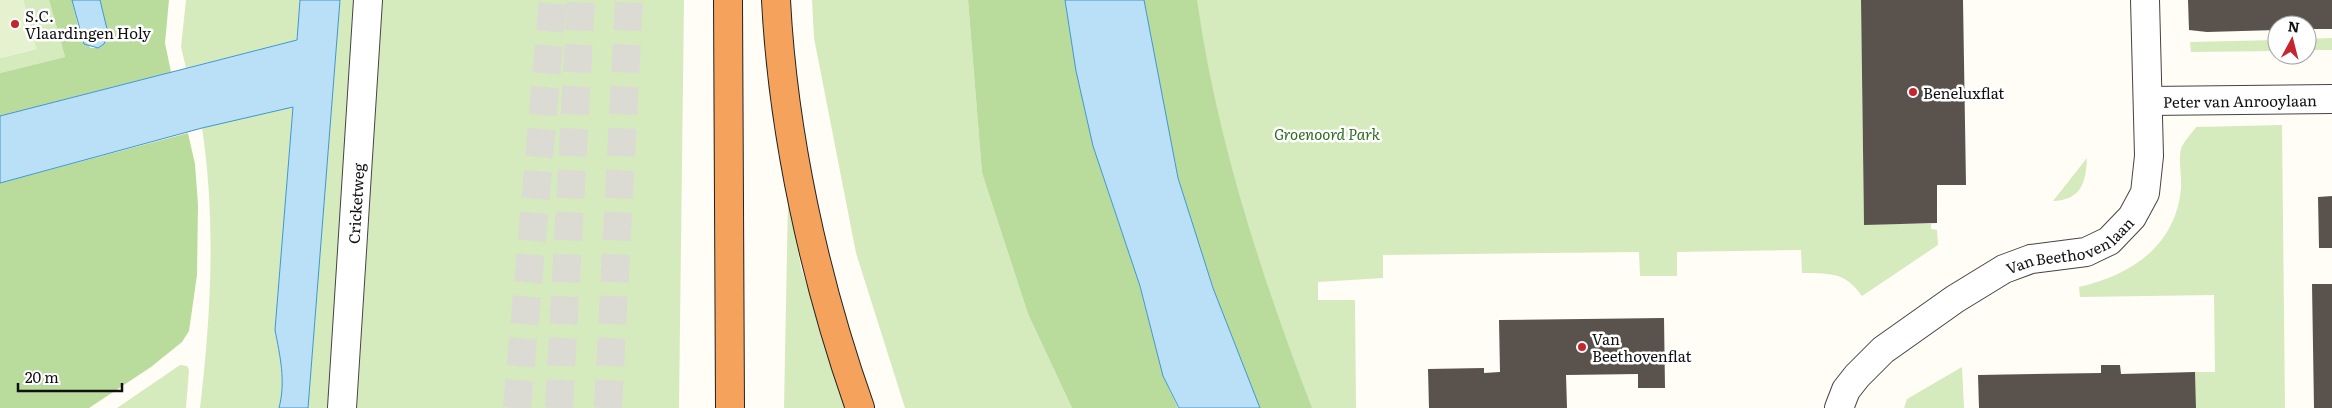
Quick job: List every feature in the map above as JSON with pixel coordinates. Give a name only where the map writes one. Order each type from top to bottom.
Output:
[{"type":"highway","points":[[728,0],[730,408]]},
{"type":"highway","points":[[776,0],[778,43],[793,150],[840,351],[860,408]]},
{"type":"street","name":"Cricketweg","points":[[342,408],[368,0]]},
{"type":"street","name":"Van Beethovenlaan","points":[[1839,408],[1846,390],[1882,350],[1955,299],[2004,268],[2031,259],[2086,252],[2109,241],[2132,217],[2145,193],[2149,156],[2145,0]]},
{"type":"street","name":"Peter van Anrooylaan","points":[[2148,101],[2332,99]]},
{"type":"green space","name":"S.C. Vlaardingen Holy","points":[[0,0],[23,0],[36,49],[0,58]]},
{"type":"green space","points":[[23,0],[49,0],[65,57],[0,73],[0,58],[36,49]]},
{"type":"green space","points":[[49,0],[72,0],[81,38],[91,48],[98,48],[104,44],[108,33],[100,0],[169,0],[165,43],[171,72],[0,116],[0,73],[65,57]]},
{"type":"green space","points":[[186,0],[300,0],[297,40],[186,68],[181,47]]},
{"type":"green space","points":[[340,0],[684,0],[679,408],[308,408]]},
{"type":"green space","points":[[812,0],[968,0],[982,173],[1028,314],[1072,408],[905,408],[856,253],[814,38]]},
{"type":"green space","points":[[968,0],[1065,0],[1076,71],[1093,146],[1140,286],[1163,376],[1178,408],[1072,408],[1028,314],[982,173]]},
{"type":"green space","points":[[1144,0],[1197,0],[1216,105],[1243,207],[1275,308],[1312,408],[1260,408],[1213,288],[1178,178]]},
{"type":"green space","name":"Groenoord Park","points":[[1175,0],[1861,0],[1864,224],[1931,224],[1931,229],[1937,230],[1938,245],[1862,296],[1843,278],[1829,274],[1802,273],[1801,250],[1677,252],[1677,276],[1640,276],[1639,252],[1383,255],[1383,278],[1318,282],[1318,300],[1355,300],[1356,408],[1259,408]]},
{"type":"green space","points":[[2332,38],[2332,50],[2317,50],[2317,39]]},
{"type":"green space","points":[[2267,40],[2267,51],[2191,52],[2190,42]]},
{"type":"green space","points":[[293,107],[275,330],[282,378],[279,408],[200,408],[207,338],[210,268],[209,198],[202,128]]},
{"type":"green space","points":[[2282,125],[2285,408],[2196,408],[2195,372],[2215,372],[2214,295],[2080,297],[2079,287],[2116,275],[2133,266],[2148,255],[2160,242],[2170,226],[2177,208],[2181,188],[2181,149],[2196,127]]},
{"type":"green space","points":[[188,133],[195,164],[198,205],[197,275],[189,331],[182,342],[151,367],[89,408],[0,408],[0,183]]},
{"type":"green space","points":[[2087,158],[2083,182],[2076,194],[2062,200],[2053,201]]},
{"type":"green space","points":[[788,201],[801,267],[846,408],[784,408]]},
{"type":"green space","points":[[180,365],[187,366],[189,370],[186,408],[117,408]]},
{"type":"green space","points":[[1962,367],[1964,408],[1904,408],[1907,399]]},
{"type":"water","points":[[72,0],[100,0],[108,33],[104,44],[98,48],[84,44]]},
{"type":"water","points":[[300,0],[340,0],[308,408],[279,408],[282,378],[275,330],[293,107],[202,128],[0,183],[0,116],[297,40]]},
{"type":"water","points":[[1065,0],[1144,0],[1178,178],[1213,288],[1260,408],[1179,408],[1163,376],[1140,286],[1093,146],[1076,71]]},
{"type":"building","name":"Beneluxflat","points":[[1861,0],[1963,0],[1966,185],[1937,185],[1937,223],[1864,225]]},
{"type":"building","points":[[2188,0],[2332,0],[2332,29],[2317,29],[2317,15],[2267,15],[2267,30],[2207,32],[2189,30]]},
{"type":"building","points":[[2332,196],[2332,248],[2319,248],[2318,197]]},
{"type":"building","points":[[2312,284],[2332,284],[2332,408],[2314,408]]},
{"type":"building","name":"Van Beethovenflat","points":[[1664,318],[1665,388],[1638,388],[1638,374],[1566,375],[1567,408],[1429,408],[1428,369],[1484,368],[1484,373],[1500,372],[1499,320]]},
{"type":"building","points":[[2101,365],[2120,365],[2121,374],[2195,372],[2196,408],[1979,408],[1978,375],[2101,373]]},
{"type":"tunnel","points":[[517,408],[553,0]]},
{"type":"tunnel","points":[[559,408],[581,0]]},
{"type":"tunnel","points":[[608,408],[629,0]]},
{"type":"place","name":"S.C. Vlaardingen Holy","points":[[15,24]]},
{"type":"place","name":"Beneluxflat","points":[[1913,92]]},
{"type":"place","name":"Van Beethovenflat","points":[[1582,347]]}]
